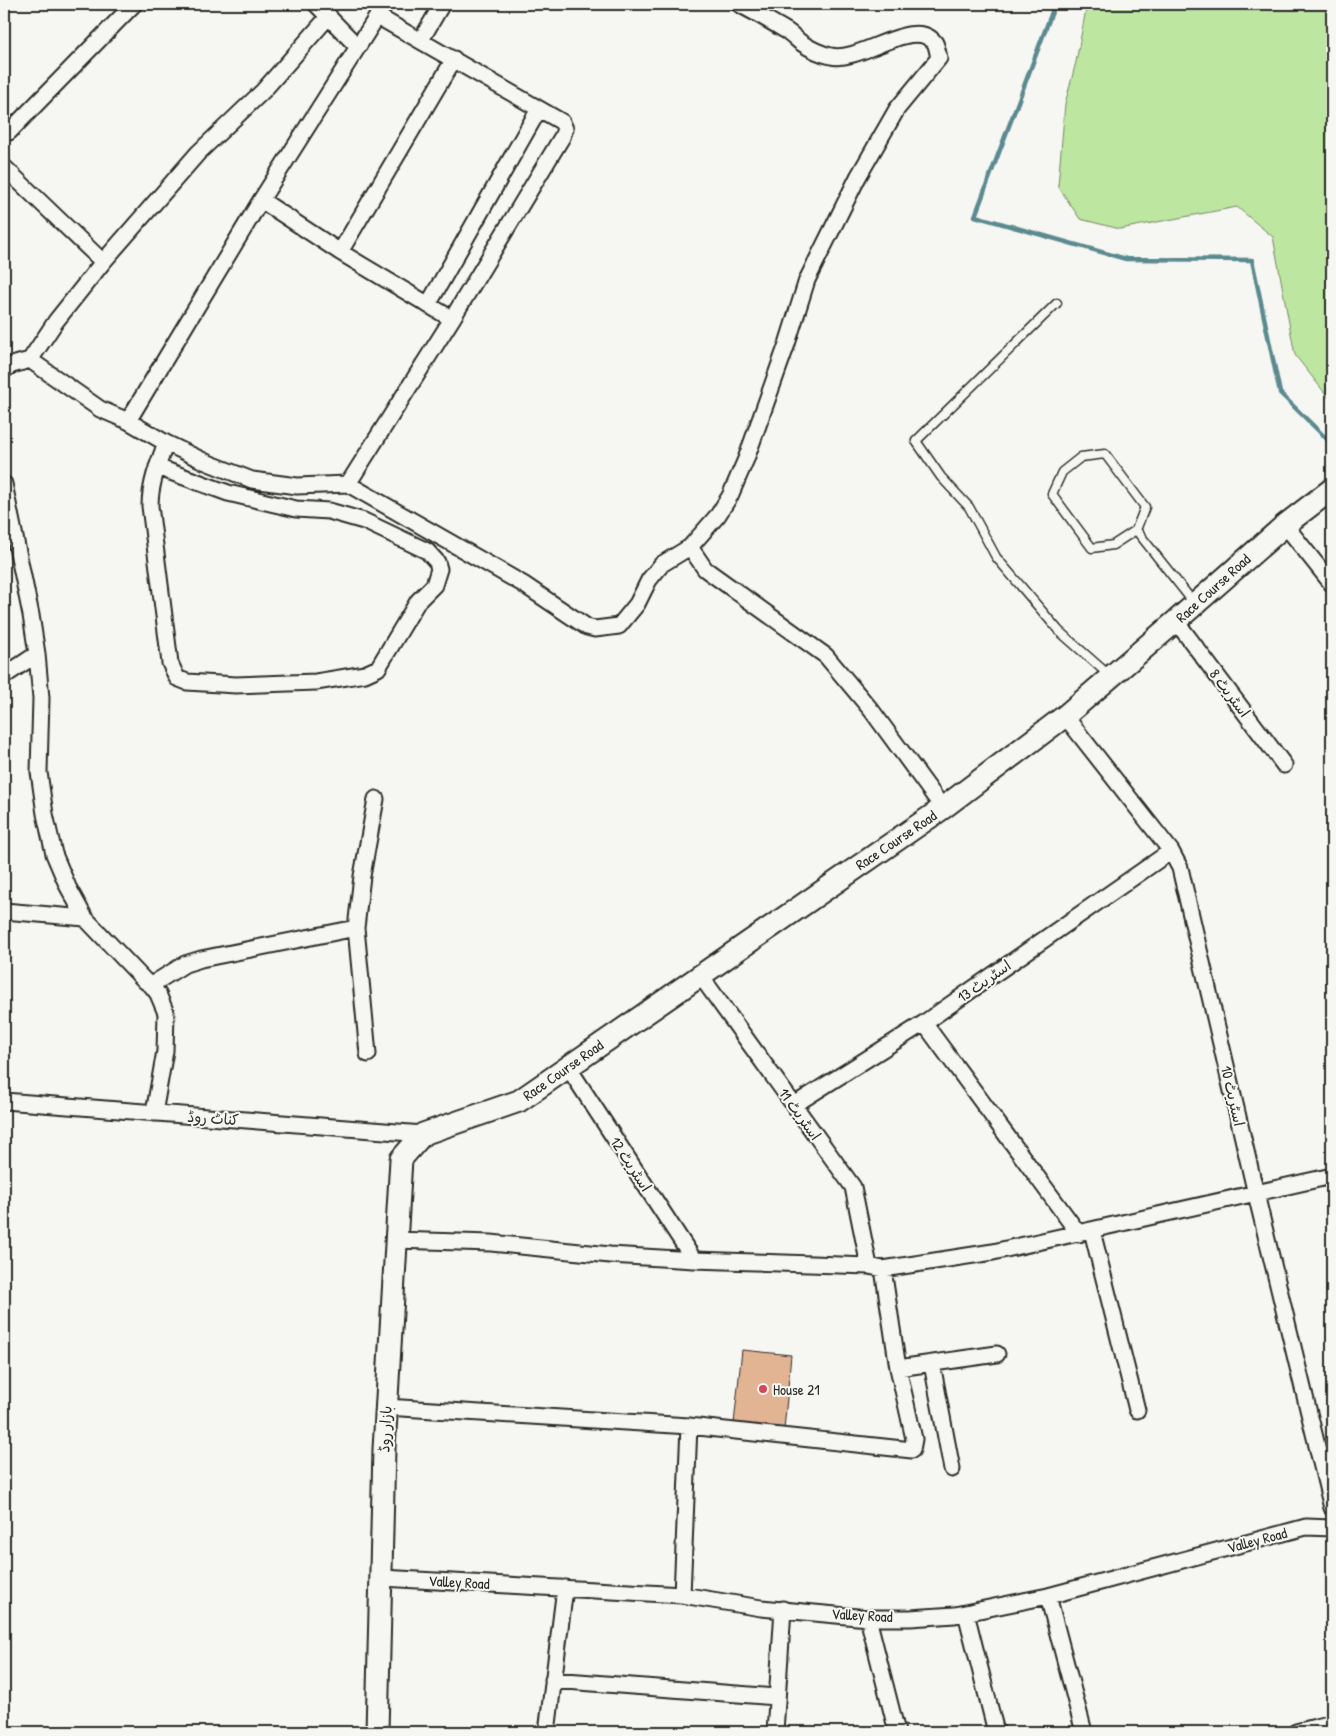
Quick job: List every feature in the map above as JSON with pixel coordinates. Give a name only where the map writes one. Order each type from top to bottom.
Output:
[{"type":"street","points":[[9,132],[134,4]]},
{"type":"street","points":[[316,4],[357,46]]},
{"type":"street","points":[[421,40],[442,4]]},
{"type":"street","points":[[30,360],[100,409],[128,421],[166,443],[206,462],[252,480],[297,486],[348,484],[523,584],[587,627],[595,630],[619,626],[637,604],[649,580],[662,564],[690,547],[718,515],[730,496],[746,459],[807,280],[858,177],[897,109],[939,58],[934,43],[924,35],[912,34],[899,36],[869,50],[846,57],[832,57],[808,47],[788,31],[739,4]]},
{"type":"street","points":[[128,421],[261,200],[381,10],[421,40],[562,122],[565,129],[562,137],[452,319],[348,484]]},
{"type":"street","points":[[4,370],[12,365],[30,360],[56,321],[102,262],[198,153],[263,91],[329,16]]},
{"type":"street","points":[[340,252],[454,59]]},
{"type":"street","points":[[428,305],[539,109]]},
{"type":"street","points":[[4,167],[102,262]]},
{"type":"street","points":[[261,200],[340,252],[452,319]]},
{"type":"street","points":[[157,467],[228,493],[296,509],[329,511],[364,521],[428,552],[437,562],[439,569],[434,585],[418,601],[378,668],[365,674],[316,682],[236,685],[187,682],[177,678],[170,663],[150,506],[150,495],[157,467],[166,443]]},
{"type":"street","points":[[4,484],[28,596],[37,654],[41,698],[39,772],[45,814],[54,854],[68,887],[85,918],[151,985],[158,994],[166,1013],[165,1051],[154,1113]]},
{"type":"street","name":"Race Course Road","points":[[423,1134],[519,1101],[943,808],[1065,716],[1285,525],[1332,489]]},
{"type":"street","points":[[1285,525],[1332,584]]},
{"type":"street","points":[[690,547],[705,569],[826,656],[872,711],[943,808]]},
{"type":"street","name":"اسٹریٹ 8","points":[[1176,621],[1284,765]]},
{"type":"street","points":[[4,676],[37,654]]},
{"type":"street","name":"اسٹریٹ 10","points":[[1065,716],[1171,851],[1180,868],[1332,1508]]},
{"type":"street","points":[[368,1054],[356,928],[362,876],[376,799]]},
{"type":"street","name":"اسٹریٹ 13","points":[[794,1105],[924,1023],[1171,851]]},
{"type":"street","points":[[4,911],[85,918]]},
{"type":"street","points":[[151,985],[186,964],[200,959],[356,928]]},
{"type":"street","name":"اسٹریٹ 11","points":[[690,1426],[912,1450],[914,1439],[876,1267],[853,1187],[700,975]]},
{"type":"street","points":[[924,1023],[1086,1233],[1137,1410]]},
{"type":"street","name":"اسٹریٹ 12","points":[[568,1067],[694,1260]]},
{"type":"street","name":"کناٹ روڈ","points":[[4,1101],[423,1134]]},
{"type":"street","name":"بازار روڈ","points":[[377,1732],[384,1449],[401,1159],[423,1134]]},
{"type":"street","points":[[395,1240],[491,1243],[610,1255],[694,1260],[876,1267],[992,1252],[1086,1233],[1332,1176]]},
{"type":"street","points":[[898,1368],[997,1354]]},
{"type":"street","points":[[932,1364],[952,1469]]},
{"type":"street","points":[[386,1408],[690,1426],[682,1595]]},
{"type":"street","name":"Valley Road","points":[[382,1578],[682,1595],[761,1608],[868,1618],[910,1618],[955,1615],[1048,1596],[1306,1527],[1332,1528]]},
{"type":"street","points":[[547,1732],[565,1588]]},
{"type":"street","points":[[1048,1596],[1084,1732]]},
{"type":"street","points":[[776,1732],[783,1609]]},
{"type":"street","points":[[966,1613],[996,1732]]},
{"type":"street","points":[[868,1618],[897,1732]]},
{"type":"street","points":[[553,1680],[777,1697]]},
{"type":"street","points":[[1296,1732],[1332,1723]]},
{"type":"lane","points":[[1057,303],[916,441],[941,477],[969,507],[996,557],[1059,631],[1110,676]]},
{"type":"lane","points":[[1105,454],[1146,507],[1136,530],[1113,545],[1092,548],[1052,494],[1062,472],[1081,457],[1105,454]]},
{"type":"lane","points":[[1136,530],[1195,604]]},
{"type":"green space","points":[[1087,4],[1332,4],[1332,402],[1295,355],[1273,237],[1237,207],[1120,229],[1080,219],[1058,186],[1065,104],[1076,62]]},
{"type":"building","name":"House 21","points":[[742,1350],[791,1355],[784,1430],[734,1423]]},
{"type":"waterway","points":[[1055,4],[975,216],[1126,259],[1252,260],[1280,393],[1332,444]]},
{"type":"place","name":"House 21","points":[[763,1389]]}]
